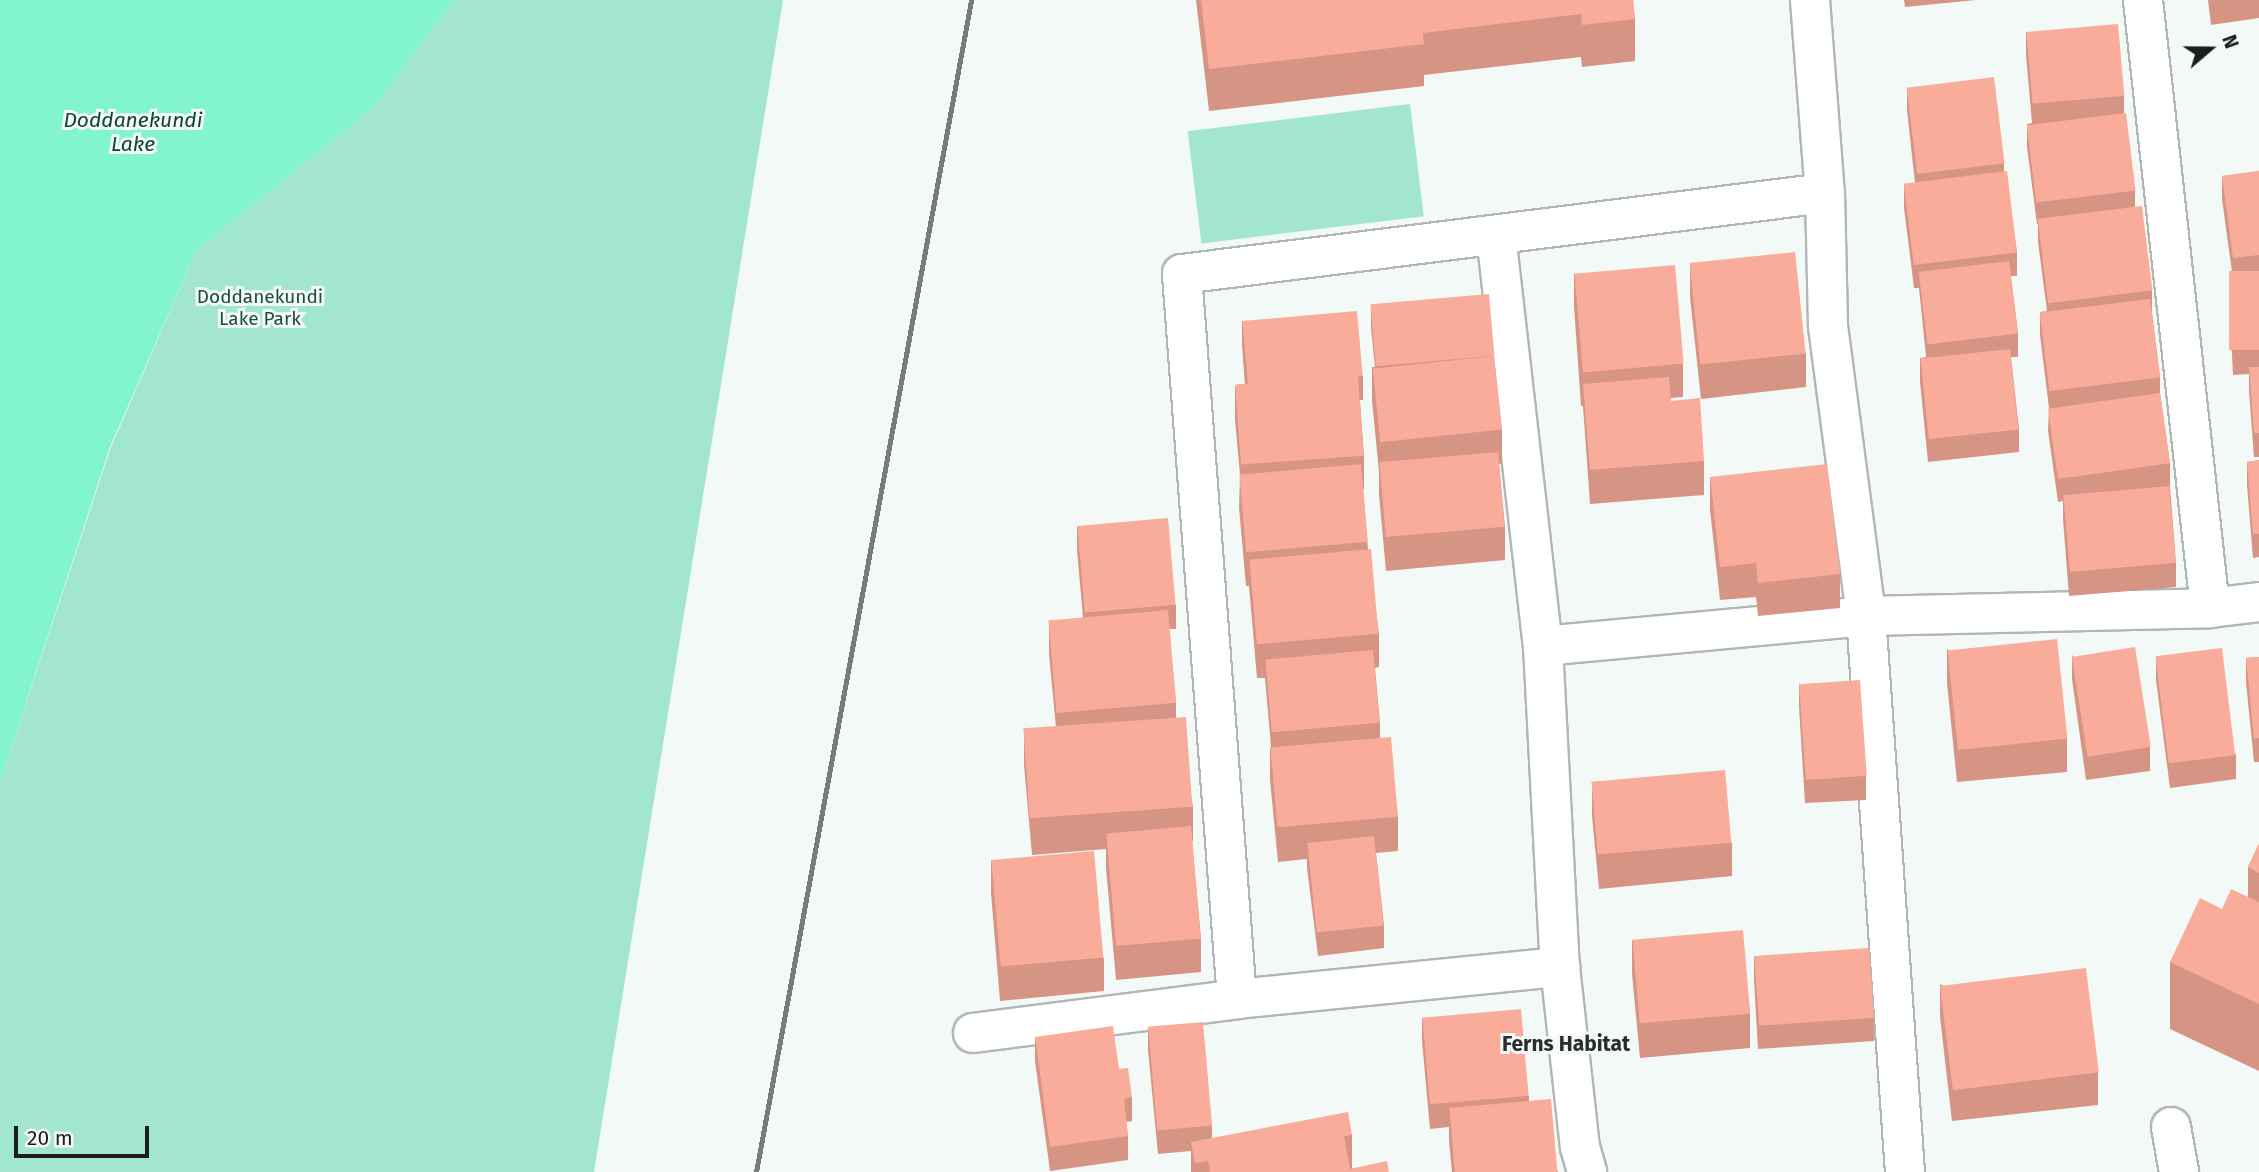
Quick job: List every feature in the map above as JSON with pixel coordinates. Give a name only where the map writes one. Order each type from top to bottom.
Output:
[{"type":"street","points":[[1810,0],[1825,193],[1828,326],[1866,616],[1905,1172]]},
{"type":"street","points":[[2143,0],[2210,607]]},
{"type":"street","points":[[1237,999],[1182,274],[1825,193]]},
{"type":"street","points":[[1496,235],[1543,646],[1560,967],[1580,1147],[1587,1172]]},
{"type":"street","points":[[1543,646],[1866,616],[2210,607],[2259,602]]},
{"type":"street","points":[[973,1033],[1237,999],[1560,967]]},
{"type":"street","points":[[2171,1128],[2179,1172]]},
{"type":"green space","name":"Doddanekundi Lake Park","points":[[454,0],[783,0],[594,1172],[0,1172],[0,781],[111,447],[196,251],[375,106]]},
{"type":"green space","points":[[1410,104],[1424,216],[1201,243],[1188,131]]},
{"type":"water","name":"Doddanekundi Lake","points":[[0,0],[454,0],[375,106],[196,251],[110,447],[0,781]]},
{"type":"building","points":[[1201,0],[1633,0],[1635,19],[1582,25],[1581,14],[1423,33],[1424,44],[1209,69]]},
{"type":"building","points":[[2118,24],[2124,96],[2033,104],[2026,32]]},
{"type":"building","points":[[1994,77],[2005,163],[1917,174],[1907,88]]},
{"type":"building","points":[[2126,113],[2136,190],[2036,203],[2027,125]]},
{"type":"building","points":[[2007,171],[2017,252],[1914,265],[1904,184]]},
{"type":"building","points":[[2259,171],[2259,255],[2233,258],[2222,176]]},
{"type":"building","points":[[2142,206],[2152,290],[2048,303],[2038,219]]},
{"type":"building","points":[[1795,252],[1806,353],[1700,365],[1690,263]]},
{"type":"building","points":[[2009,261],[2018,333],[1928,345],[1919,272]]},
{"type":"building","points":[[1675,265],[1684,364],[1583,372],[1574,274]]},
{"type":"building","points":[[2229,271],[2259,271],[2259,350],[2229,350]]},
{"type":"building","points":[[1489,294],[1494,356],[1376,366],[1370,304]]},
{"type":"building","points":[[2150,299],[2160,377],[2049,391],[2040,313]]},
{"type":"building","points":[[1357,311],[1363,376],[1248,386],[1242,321]]},
{"type":"building","points":[[2010,349],[2018,430],[1929,439],[1920,358]]},
{"type":"building","points":[[1494,356],[1502,430],[1380,442],[1373,369]]},
{"type":"building","points":[[2249,367],[2259,367],[2259,433],[2254,433]]},
{"type":"building","points":[[1358,376],[1364,456],[1241,464],[1235,385]]},
{"type":"building","points":[[1669,377],[1671,401],[1700,398],[1704,461],[1590,470],[1583,384]]},
{"type":"building","points":[[2160,393],[2170,463],[2058,479],[2048,409]]},
{"type":"building","points":[[1498,452],[1505,527],[1386,537],[1379,462]]},
{"type":"building","points":[[2259,460],[2259,534],[2253,534],[2247,462]]},
{"type":"building","points":[[1361,464],[1368,542],[1246,552],[1239,475]]},
{"type":"building","points":[[1827,464],[1840,574],[1758,583],[1756,563],[1720,567],[1710,477]]},
{"type":"building","points":[[2169,486],[2176,563],[2070,572],[2063,495]]},
{"type":"building","points":[[1168,518],[1176,605],[1085,613],[1077,526]]},
{"type":"building","points":[[1371,549],[1378,634],[1257,644],[1249,560]]},
{"type":"building","points":[[1168,610],[1176,703],[1057,713],[1048,620]]},
{"type":"building","points":[[2057,639],[2067,738],[1958,750],[1948,650]]},
{"type":"building","points":[[2135,647],[2151,747],[2088,757],[2072,657]]},
{"type":"building","points":[[2222,648],[2235,755],[2169,763],[2155,656]]},
{"type":"building","points":[[1373,650],[1379,723],[1272,732],[1265,659]]},
{"type":"building","points":[[2259,657],[2259,738],[2254,739],[2246,658]]},
{"type":"building","points":[[1860,680],[1867,776],[1806,780],[1799,684]]},
{"type":"building","points":[[1186,717],[1192,807],[1030,818],[1023,728]]},
{"type":"building","points":[[1391,737],[1398,817],[1277,827],[1270,748]]},
{"type":"building","points":[[1725,770],[1731,843],[1598,854],[1592,782]]},
{"type":"building","points":[[1191,826],[1201,939],[1116,946],[1106,833]]},
{"type":"building","points":[[1374,836],[1383,926],[1317,933],[1307,843]]},
{"type":"building","points":[[2259,844],[2259,873],[2248,867]]},
{"type":"building","points":[[1094,851],[1103,958],[1001,967],[991,860]]},
{"type":"building","points":[[2231,889],[2259,902],[2259,1004],[2170,962],[2200,898],[2222,909]]},
{"type":"building","points":[[1743,930],[1750,1014],[1640,1023],[1632,940]]},
{"type":"building","points":[[1869,948],[1874,1018],[1759,1026],[1754,956]]},
{"type":"building","points":[[2086,968],[2099,1072],[1953,1090],[1940,986]]},
{"type":"building","points":[[1521,1009],[1529,1096],[1430,1104],[1422,1018]]},
{"type":"building","points":[[1203,1022],[1212,1126],[1157,1130],[1148,1027]]},
{"type":"building","points":[[1113,1026],[1119,1069],[1128,1068],[1132,1097],[1124,1099],[1128,1136],[1050,1147],[1035,1037]]},
{"type":"building","points":[[1551,1099],[1557,1172],[1455,1172],[1449,1108]]},
{"type":"building","points":[[1348,1112],[1352,1135],[1344,1136],[1350,1169],[1387,1161],[1389,1172],[1210,1172],[1208,1161],[1195,1163],[1191,1142]]},
{"type":"railway","points":[[756,1172],[971,0]]},
{"type":"district","name":"Ferns Habitat","points":[[1566,1044]]}]
